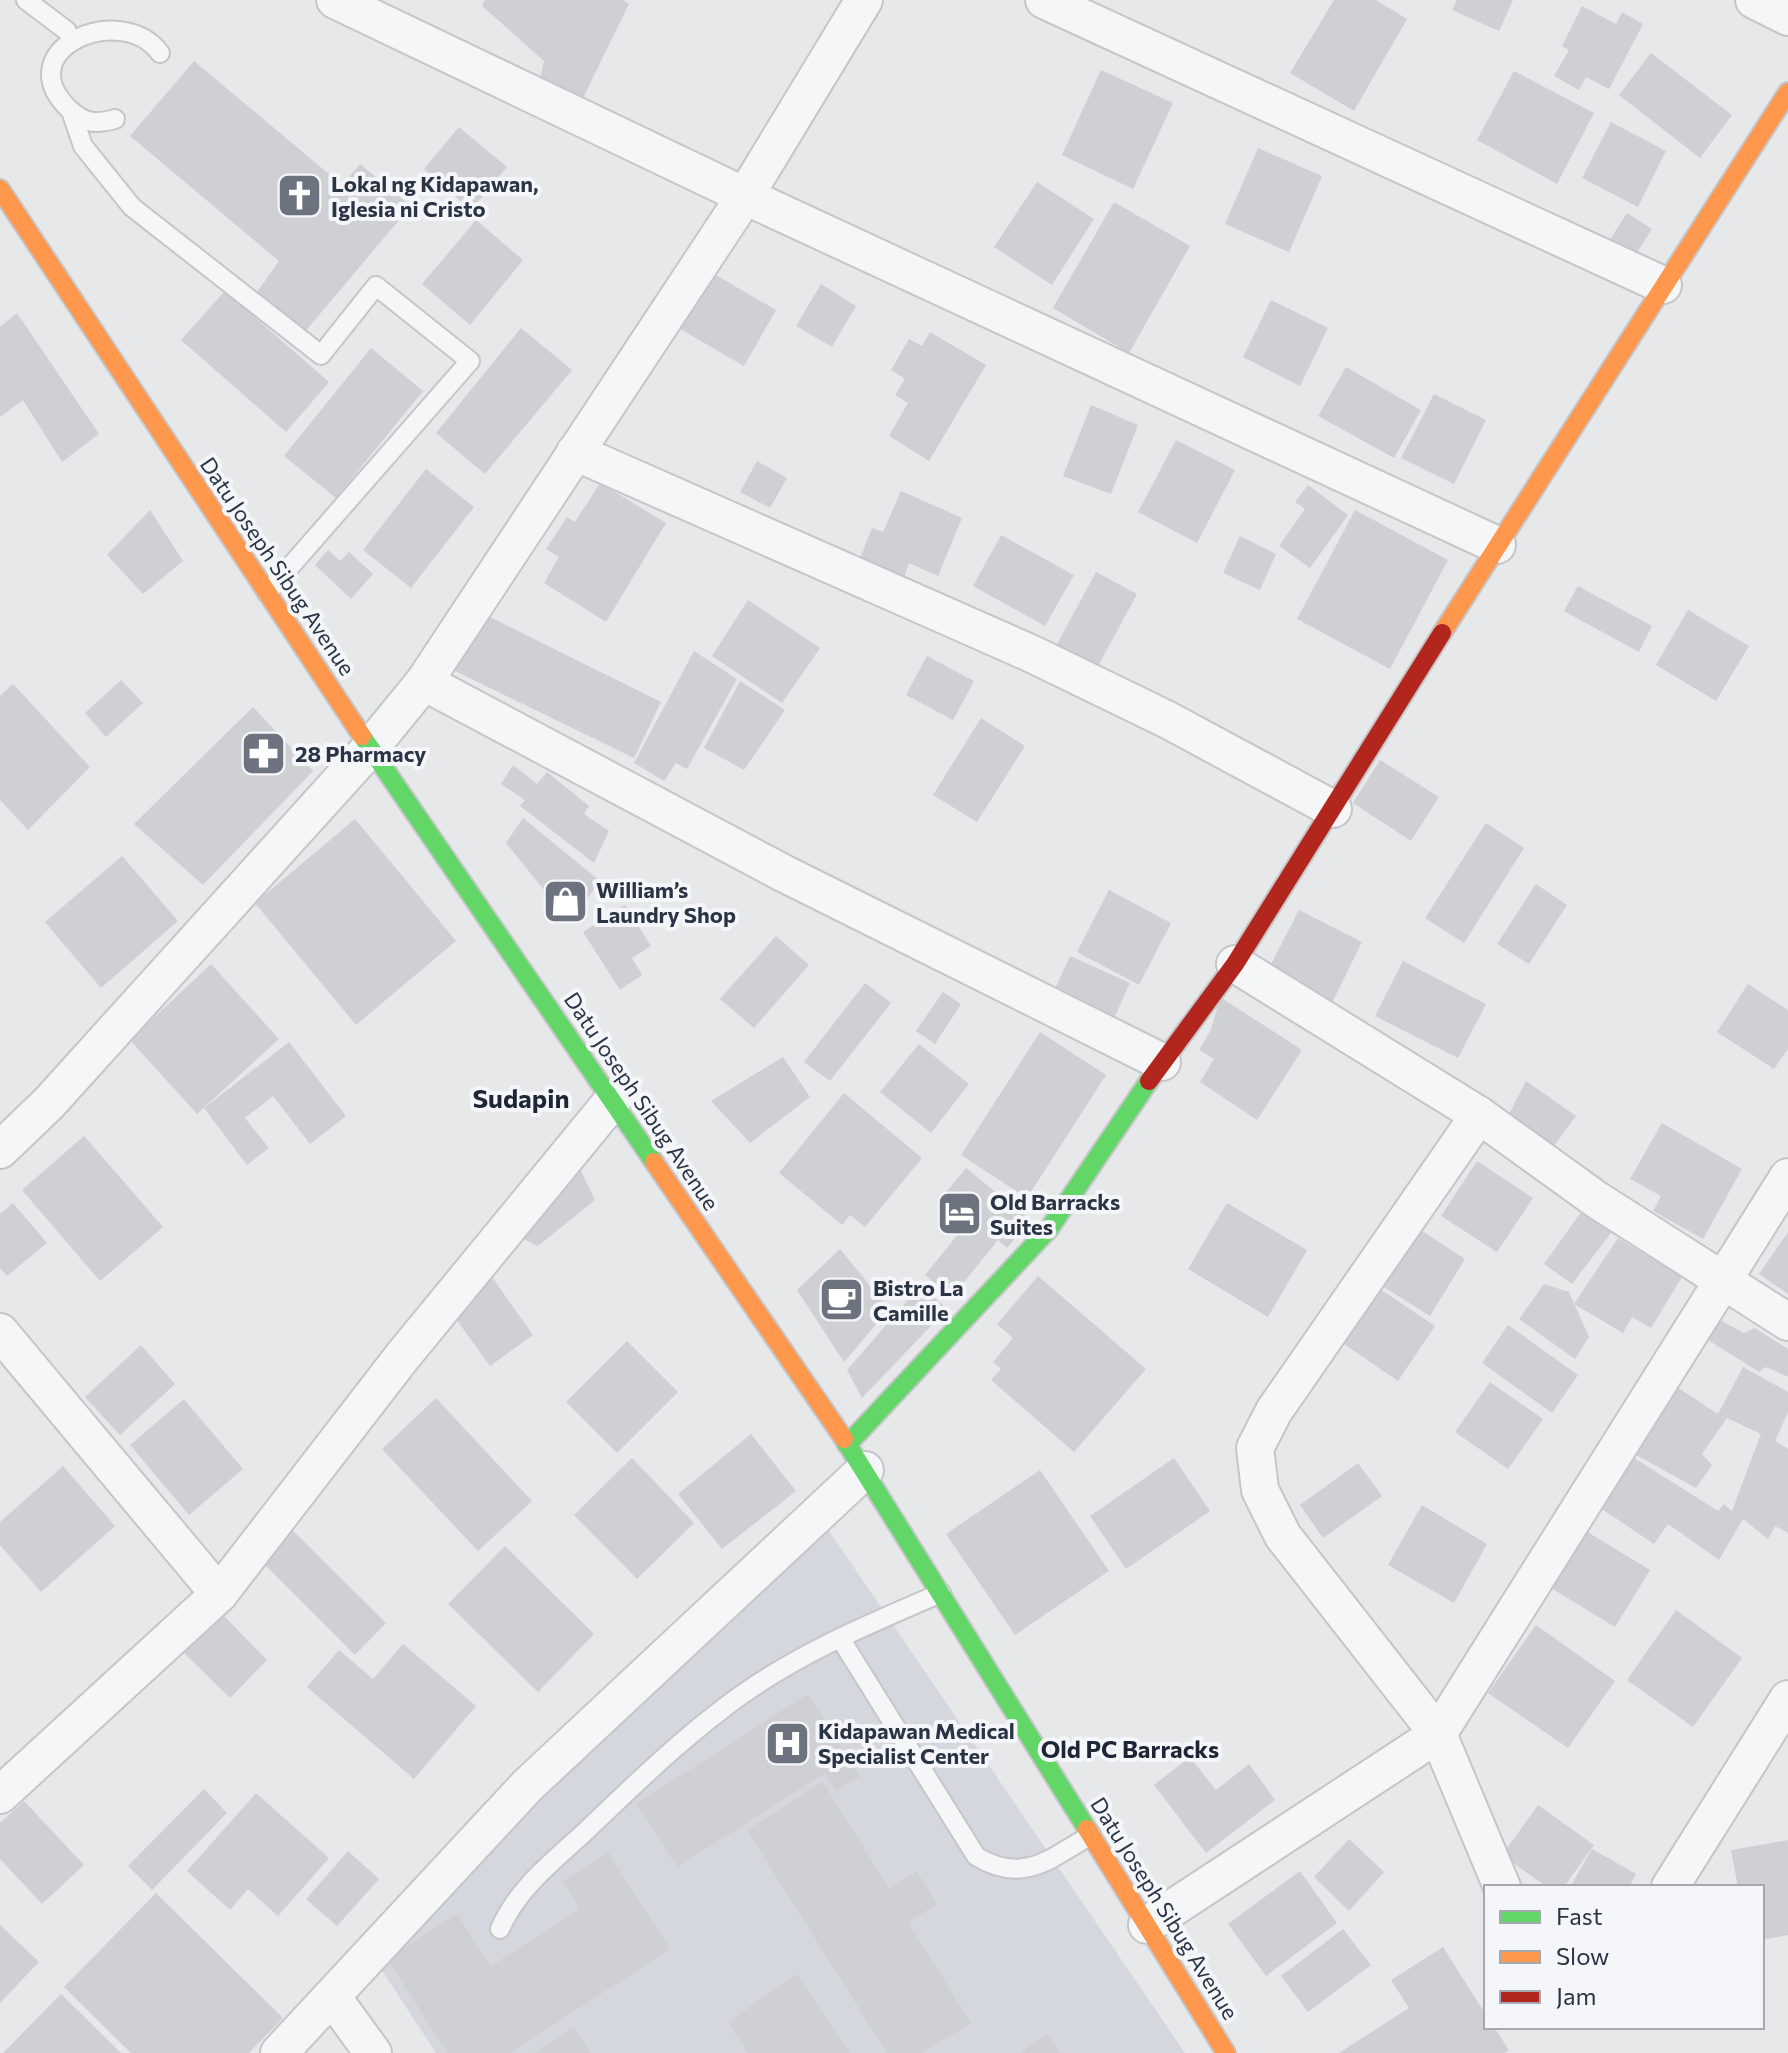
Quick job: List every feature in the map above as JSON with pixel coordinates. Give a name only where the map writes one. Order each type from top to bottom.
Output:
[{"type":"main road","points":[[856,1458],[1049,1229],[1162,1062],[1235,964],[1497,545],[1788,92]]},
{"type":"main road","name":"Datu Joseph Sibug Avenue","points":[[0,189],[370,748],[856,1458],[1226,2053]]},
{"type":"street","points":[[335,0],[745,196],[1497,545]]},
{"type":"street","points":[[0,1150],[49,1103],[370,748],[424,682],[745,196],[864,0]]},
{"type":"street","points":[[1044,0],[1663,285]]},
{"type":"street","points":[[1754,0],[1788,17]]},
{"type":"street","points":[[575,452],[1030,653],[1168,720],[1333,809]]},
{"type":"street","points":[[424,682],[783,873],[1162,1062]]},
{"type":"street","points":[[1235,964],[1479,1115],[1597,1200],[1788,1322]]},
{"type":"street","points":[[0,1795],[219,1594],[402,1357],[613,1100]]},
{"type":"street","points":[[1479,1115],[1274,1411],[1255,1448],[1260,1490],[1283,1536],[1438,1734],[1501,1885]]},
{"type":"street","points":[[1147,1925],[1438,1734],[1788,1177]]},
{"type":"street","points":[[0,1332],[219,1594]]},
{"type":"street","points":[[279,2053],[527,1786],[856,1458]]},
{"type":"street","points":[[1671,1885],[1788,1699]]},
{"type":"street","points":[[333,1998],[373,2053]]},
{"type":"lane","points":[[26,0],[67,31]]},
{"type":"lane","points":[[115,119],[97,124],[71,111],[61,100],[51,70],[54,53],[73,22],[108,12],[144,26],[160,53]]},
{"type":"lane","points":[[71,111],[83,146],[132,207],[321,355],[376,286],[470,361],[267,593]]},
{"type":"lane","points":[[500,1929],[520,1893],[676,1746],[726,1706],[779,1671],[840,1638],[941,1593]]},
{"type":"lane","points":[[840,1638],[976,1856],[995,1868],[1021,1871],[1044,1863],[1092,1835]]},
{"type":"shaded area","name":"Kidapawan Medical Specialist Center","points":[[827,1528],[1185,2053],[436,2053],[374,1958]]},
{"type":"building","points":[[485,0],[623,0],[629,4],[581,102],[537,92],[544,61],[482,6]]},
{"type":"building","points":[[1334,0],[1376,0],[1407,19],[1354,111],[1290,73]]},
{"type":"building","points":[[1457,0],[1513,0],[1499,31],[1452,10]]},
{"type":"building","points":[[1582,6],[1616,24],[1622,12],[1643,24],[1609,89],[1586,77],[1579,90],[1554,76],[1569,50],[1562,46]]},
{"type":"building","points":[[1651,53],[1732,115],[1700,158],[1619,95]]},
{"type":"building","name":"Lokal ng Kidapawan, Iglesia ni Cristo","points":[[194,61],[342,185],[360,164],[411,206],[303,334],[255,295],[279,261],[130,136]]},
{"type":"building","points":[[1101,70],[1173,103],[1133,189],[1062,155]]},
{"type":"building","points":[[1514,71],[1594,113],[1557,184],[1477,140]]},
{"type":"building","points":[[1611,122],[1666,151],[1638,207],[1582,178]]},
{"type":"building","points":[[459,127],[507,167],[471,210],[424,169]]},
{"type":"building","points":[[1258,148],[1322,176],[1289,252],[1225,224]]},
{"type":"building","points":[[1037,182],[1094,219],[1052,285],[994,247]]},
{"type":"building","points":[[1114,202],[1190,246],[1129,353],[1053,308]]},
{"type":"building","points":[[1627,213],[1652,229],[1629,265],[1604,249]]},
{"type":"building","points":[[476,220],[523,260],[470,325],[422,284]]},
{"type":"building","points":[[702,267],[776,310],[744,366],[670,323]]},
{"type":"building","points":[[821,284],[856,306],[832,347],[796,326]]},
{"type":"building","points":[[225,291],[329,382],[286,432],[181,340]]},
{"type":"building","points":[[1271,300],[1328,328],[1300,386],[1243,357]]},
{"type":"building","points":[[17,313],[99,434],[62,462],[23,400],[0,417],[0,327]]},
{"type":"building","points":[[521,328],[572,370],[485,474],[436,433]]},
{"type":"building","points":[[930,332],[986,365],[929,461],[889,436],[908,403],[895,395],[905,379],[891,370],[909,339],[922,346]]},
{"type":"building","points":[[371,348],[423,391],[336,498],[284,456]]},
{"type":"building","points":[[1346,367],[1421,410],[1394,458],[1318,416]]},
{"type":"building","points":[[1434,394],[1486,420],[1454,484],[1401,458]]},
{"type":"building","points":[[1091,405],[1138,425],[1111,494],[1063,476]]},
{"type":"building","points":[[1176,440],[1235,470],[1197,543],[1138,512]]},
{"type":"building","points":[[757,461],[787,478],[770,508],[740,492]]},
{"type":"building","points":[[426,469],[474,507],[411,588],[363,550]]},
{"type":"building","points":[[600,483],[666,523],[606,622],[544,583],[559,557],[546,549],[567,517],[575,522]]},
{"type":"building","points":[[1308,485],[1348,515],[1310,568],[1279,546],[1305,509],[1295,502]]},
{"type":"building","points":[[901,491],[962,518],[938,576],[909,563],[903,580],[859,561],[872,528],[883,532]]},
{"type":"building","points":[[150,510],[183,561],[143,594],[107,555]]},
{"type":"building","points":[[1355,510],[1448,560],[1390,669],[1297,619]]},
{"type":"building","points":[[1001,535],[1074,575],[1045,626],[973,586]]},
{"type":"building","points":[[1240,536],[1276,554],[1260,590],[1223,573]]},
{"type":"building","points":[[328,550],[340,561],[349,552],[373,574],[351,599],[315,565]]},
{"type":"building","points":[[1096,572],[1137,594],[1096,670],[1055,648]]},
{"type":"building","points":[[1578,586],[1652,626],[1639,652],[1564,611]]},
{"type":"building","points":[[748,600],[820,648],[782,703],[712,656]]},
{"type":"building","points":[[1688,610],[1749,646],[1716,701],[1656,665]]},
{"type":"building","points":[[488,616],[661,702],[634,758],[453,670]]},
{"type":"building","points":[[694,651],[737,679],[687,769],[676,763],[664,781],[634,763]]},
{"type":"building","points":[[927,656],[974,681],[953,720],[906,695]]},
{"type":"building","points":[[121,680],[143,703],[106,737],[85,713]]},
{"type":"building","points":[[740,681],[785,710],[744,770],[704,748]]},
{"type":"building","points":[[13,684],[90,767],[28,830],[0,800],[0,696]]},
{"type":"building","points":[[253,707],[313,771],[203,885],[134,824]]},
{"type":"building","points":[[981,718],[1025,746],[977,822],[933,795]]},
{"type":"building","points":[[1380,760],[1439,797],[1411,841],[1353,803]]},
{"type":"building","points":[[513,765],[537,784],[547,772],[589,806],[584,814],[609,831],[594,863],[520,806],[525,800],[501,784]]},
{"type":"building","points":[[523,818],[600,881],[570,922],[506,843]]},
{"type":"building","points":[[355,819],[456,941],[356,1025],[255,903]]},
{"type":"building","points":[[1486,823],[1524,848],[1464,943],[1425,918]]},
{"type":"building","points":[[122,856],[178,921],[101,988],[45,922]]},
{"type":"building","points":[[1536,884],[1567,905],[1529,964],[1497,944]]},
{"type":"building","points":[[1109,890],[1171,923],[1139,985],[1077,952]]},
{"type":"building","points":[[625,905],[651,946],[632,958],[642,975],[620,990],[583,932]]},
{"type":"building","points":[[1299,910],[1362,942],[1328,1011],[1264,978]]},
{"type":"building","points":[[776,936],[809,965],[754,1028],[720,999]]},
{"type":"building","points":[[1070,956],[1130,983],[1110,1027],[1050,1000]]},
{"type":"building","points":[[1403,961],[1486,1004],[1458,1058],[1375,1016]]},
{"type":"building","points":[[211,964],[279,1039],[197,1114],[130,1040]]},
{"type":"building","points":[[865,983],[891,1003],[830,1081],[804,1062]]},
{"type":"building","points":[[1748,984],[1788,1010],[1788,1049],[1774,1069],[1717,1032]]},
{"type":"building","points":[[943,992],[961,1004],[935,1044],[916,1031]]},
{"type":"building","points":[[1220,997],[1302,1050],[1257,1120],[1200,1082],[1214,1059],[1199,1050],[1211,1030]]},
{"type":"building","points":[[1040,1032],[1106,1075],[1027,1198],[961,1155]]},
{"type":"building","points":[[289,1042],[346,1116],[310,1144],[273,1096],[245,1118],[269,1148],[247,1165],[204,1108]]},
{"type":"building","points":[[919,1044],[969,1084],[931,1133],[880,1092]]},
{"type":"building","points":[[783,1057],[810,1097],[750,1143],[711,1101]]},
{"type":"building","points":[[1526,1081],[1576,1116],[1554,1146],[1508,1116]]},
{"type":"building","points":[[844,1093],[922,1158],[865,1227],[850,1215],[842,1225],[779,1173]]},
{"type":"building","points":[[1662,1123],[1742,1169],[1703,1239],[1653,1211],[1661,1196],[1630,1179]]},
{"type":"building","points":[[84,1136],[163,1227],[100,1281],[22,1190]]},
{"type":"building","points":[[572,1153],[595,1200],[538,1246],[511,1233]]},
{"type":"building","points":[[1477,1161],[1533,1198],[1497,1252],[1441,1216]]},
{"type":"building","points":[[966,1168],[1030,1220],[1007,1248],[998,1240],[952,1297],[925,1275],[967,1223],[939,1201]]},
{"type":"building","points":[[13,1203],[47,1243],[7,1276],[0,1268],[0,1214]]},
{"type":"building","points":[[1227,1203],[1307,1250],[1268,1317],[1188,1269]]},
{"type":"building","points":[[1584,1208],[1614,1229],[1572,1284],[1544,1264]]},
{"type":"building","points":[[1416,1227],[1465,1259],[1430,1316],[1379,1284]]},
{"type":"building","points":[[1788,1232],[1788,1294],[1759,1274]]},
{"type":"building","points":[[1618,1238],[1682,1277],[1651,1328],[1632,1317],[1623,1333],[1574,1304]]},
{"type":"building","name":"Bistro La Camille","points":[[840,1249],[889,1309],[844,1362],[797,1290]]},
{"type":"building","points":[[1038,1276],[1146,1369],[1074,1452],[991,1380],[1001,1369],[993,1362],[1013,1338],[997,1324]]},
{"type":"building","points":[[492,1277],[533,1335],[490,1366],[448,1308]]},
{"type":"building","points":[[1544,1284],[1569,1292],[1589,1337],[1575,1359],[1519,1319]]},
{"type":"building","points":[[921,1285],[947,1309],[862,1398],[847,1370]]},
{"type":"building","points":[[1377,1287],[1435,1326],[1398,1381],[1341,1342]]},
{"type":"building","points":[[1716,1318],[1744,1333],[1755,1328],[1788,1349],[1788,1377],[1766,1367],[1759,1372],[1705,1338]]},
{"type":"building","points":[[1508,1325],[1578,1375],[1552,1413],[1482,1363]]},
{"type":"building","points":[[627,1341],[678,1392],[617,1453],[566,1402]]},
{"type":"building","points":[[141,1345],[175,1384],[120,1435],[85,1397]]},
{"type":"building","points":[[1743,1367],[1788,1392],[1788,1412],[1775,1441],[1788,1449],[1788,1533],[1775,1526],[1768,1539],[1743,1519],[1719,1560],[1668,1524],[1654,1544],[1599,1507],[1631,1456],[1718,1511],[1724,1504],[1732,1511],[1761,1434],[1727,1418],[1702,1454],[1712,1465],[1696,1488],[1629,1451],[1643,1429],[1651,1432],[1677,1387],[1718,1414]]},
{"type":"building","points":[[1490,1382],[1543,1419],[1508,1469],[1455,1432]]},
{"type":"building","points":[[436,1398],[532,1501],[478,1551],[382,1449]]},
{"type":"building","points":[[184,1399],[243,1469],[189,1515],[130,1445]]},
{"type":"building","points":[[751,1434],[796,1491],[722,1549],[678,1494]]},
{"type":"building","points":[[632,1458],[694,1523],[637,1579],[574,1515]]},
{"type":"building","points":[[1174,1458],[1210,1511],[1126,1569],[1090,1516]]},
{"type":"building","points":[[1358,1463],[1382,1496],[1323,1538],[1300,1505]]},
{"type":"building","points":[[63,1466],[115,1526],[41,1592],[0,1545],[0,1522]]},
{"type":"building","points":[[1040,1470],[1109,1571],[1015,1635],[946,1534]]},
{"type":"building","points":[[1422,1505],[1487,1544],[1454,1603],[1388,1565]]},
{"type":"building","points":[[286,1524],[386,1623],[355,1655],[255,1555]]},
{"type":"building","points":[[1581,1528],[1650,1570],[1615,1627],[1546,1585]]},
{"type":"building","points":[[505,1546],[594,1634],[538,1692],[448,1604]]},
{"type":"building","points":[[217,1609],[267,1660],[230,1698],[179,1648]]},
{"type":"building","points":[[1676,1610],[1742,1658],[1693,1727],[1627,1680]]},
{"type":"building","points":[[1536,1625],[1615,1681],[1568,1748],[1488,1693]]},
{"type":"building","points":[[403,1644],[476,1706],[414,1779],[307,1687],[339,1650],[373,1679]]},
{"type":"building","points":[[808,1694],[860,1776],[836,1791],[825,1773],[677,1867],[636,1804]]},
{"type":"building","points":[[1190,1757],[1216,1790],[1249,1764],[1275,1800],[1206,1853],[1154,1785]]},
{"type":"building","points":[[823,1782],[889,1888],[917,1871],[937,1904],[908,1922],[971,2023],[922,2053],[887,2053],[747,1830]]},
{"type":"building","points":[[204,1789],[227,1813],[152,1890],[128,1866]]},
{"type":"building","points":[[256,1793],[329,1858],[278,1916],[248,1889],[230,1910],[187,1871]]},
{"type":"building","points":[[24,1801],[84,1865],[42,1904],[0,1859],[0,1823]]},
{"type":"building","points":[[1538,1805],[1594,1845],[1565,1885],[1544,1885],[1502,1855]]},
{"type":"building","points":[[1349,1839],[1384,1872],[1349,1911],[1314,1877]]},
{"type":"building","points":[[1788,1840],[1788,1935],[1764,1940],[1764,1885],[1738,1885],[1731,1850]]},
{"type":"building","points":[[1592,1849],[1636,1874],[1630,1885],[1571,1885]]},
{"type":"building","points":[[348,1851],[379,1879],[337,1926],[306,1899]]},
{"type":"building","points":[[608,1852],[670,1949],[510,2053],[448,2053],[387,1959],[457,1914],[491,1966],[580,1909],[563,1881]]},
{"type":"building","points":[[1300,1871],[1337,1923],[1266,1976],[1228,1924]]},
{"type":"building","points":[[156,1893],[283,2018],[249,2053],[131,2053],[64,1987]]},
{"type":"building","points":[[0,1925],[39,1962],[0,2003]]},
{"type":"building","points":[[1343,1929],[1371,1965],[1308,2012],[1281,1976]]},
{"type":"building","points":[[1443,1947],[1484,2012],[1484,2029],[1495,2029],[1509,2050],[1504,2053],[1339,2053],[1409,2008],[1391,1980]]},
{"type":"building","points":[[797,1974],[850,2053],[748,2053],[728,2022]]},
{"type":"building","points":[[61,1994],[121,2053],[3,2053]]},
{"type":"building","points":[[574,2027],[591,2053],[534,2053]]},
{"type":"building","points":[[1047,2034],[1060,2053],[1021,2053]]},
{"type":"traffic: fast","points":[[362,736],[654,1162]]},
{"type":"traffic: fast","points":[[847,1445],[1049,1229],[1149,1081]]},
{"type":"traffic: fast","points":[[844,1439],[1087,1829]]},
{"type":"traffic: slow","points":[[1442,633],[1788,92]]},
{"type":"traffic: slow","points":[[0,189],[362,736]]},
{"type":"traffic: slow","points":[[654,1162],[844,1439]]},
{"type":"traffic: slow","points":[[1087,1829],[1226,2053]]},
{"type":"traffic: jam","points":[[1149,1081],[1235,964],[1442,633]]},
{"type":"place","name":"Lokal ng Kidapawan, Iglesia ni Cristo","points":[[300,196]]},
{"type":"place","name":"28 Pharmacy","points":[[264,753]]},
{"type":"place","name":"William’s Laundry Shop","points":[[565,902]]},
{"type":"place","name":"Old Barracks Suites","points":[[959,1214]]},
{"type":"place","name":"Bistro La Camille","points":[[842,1300]]},
{"type":"place","name":"Kidapawan Medical Specialist Center","points":[[787,1743]]},
{"type":"district","name":"Sudapin","points":[[521,1097]]},
{"type":"district","name":"Old PC Barracks","points":[[1130,1748]]}]
